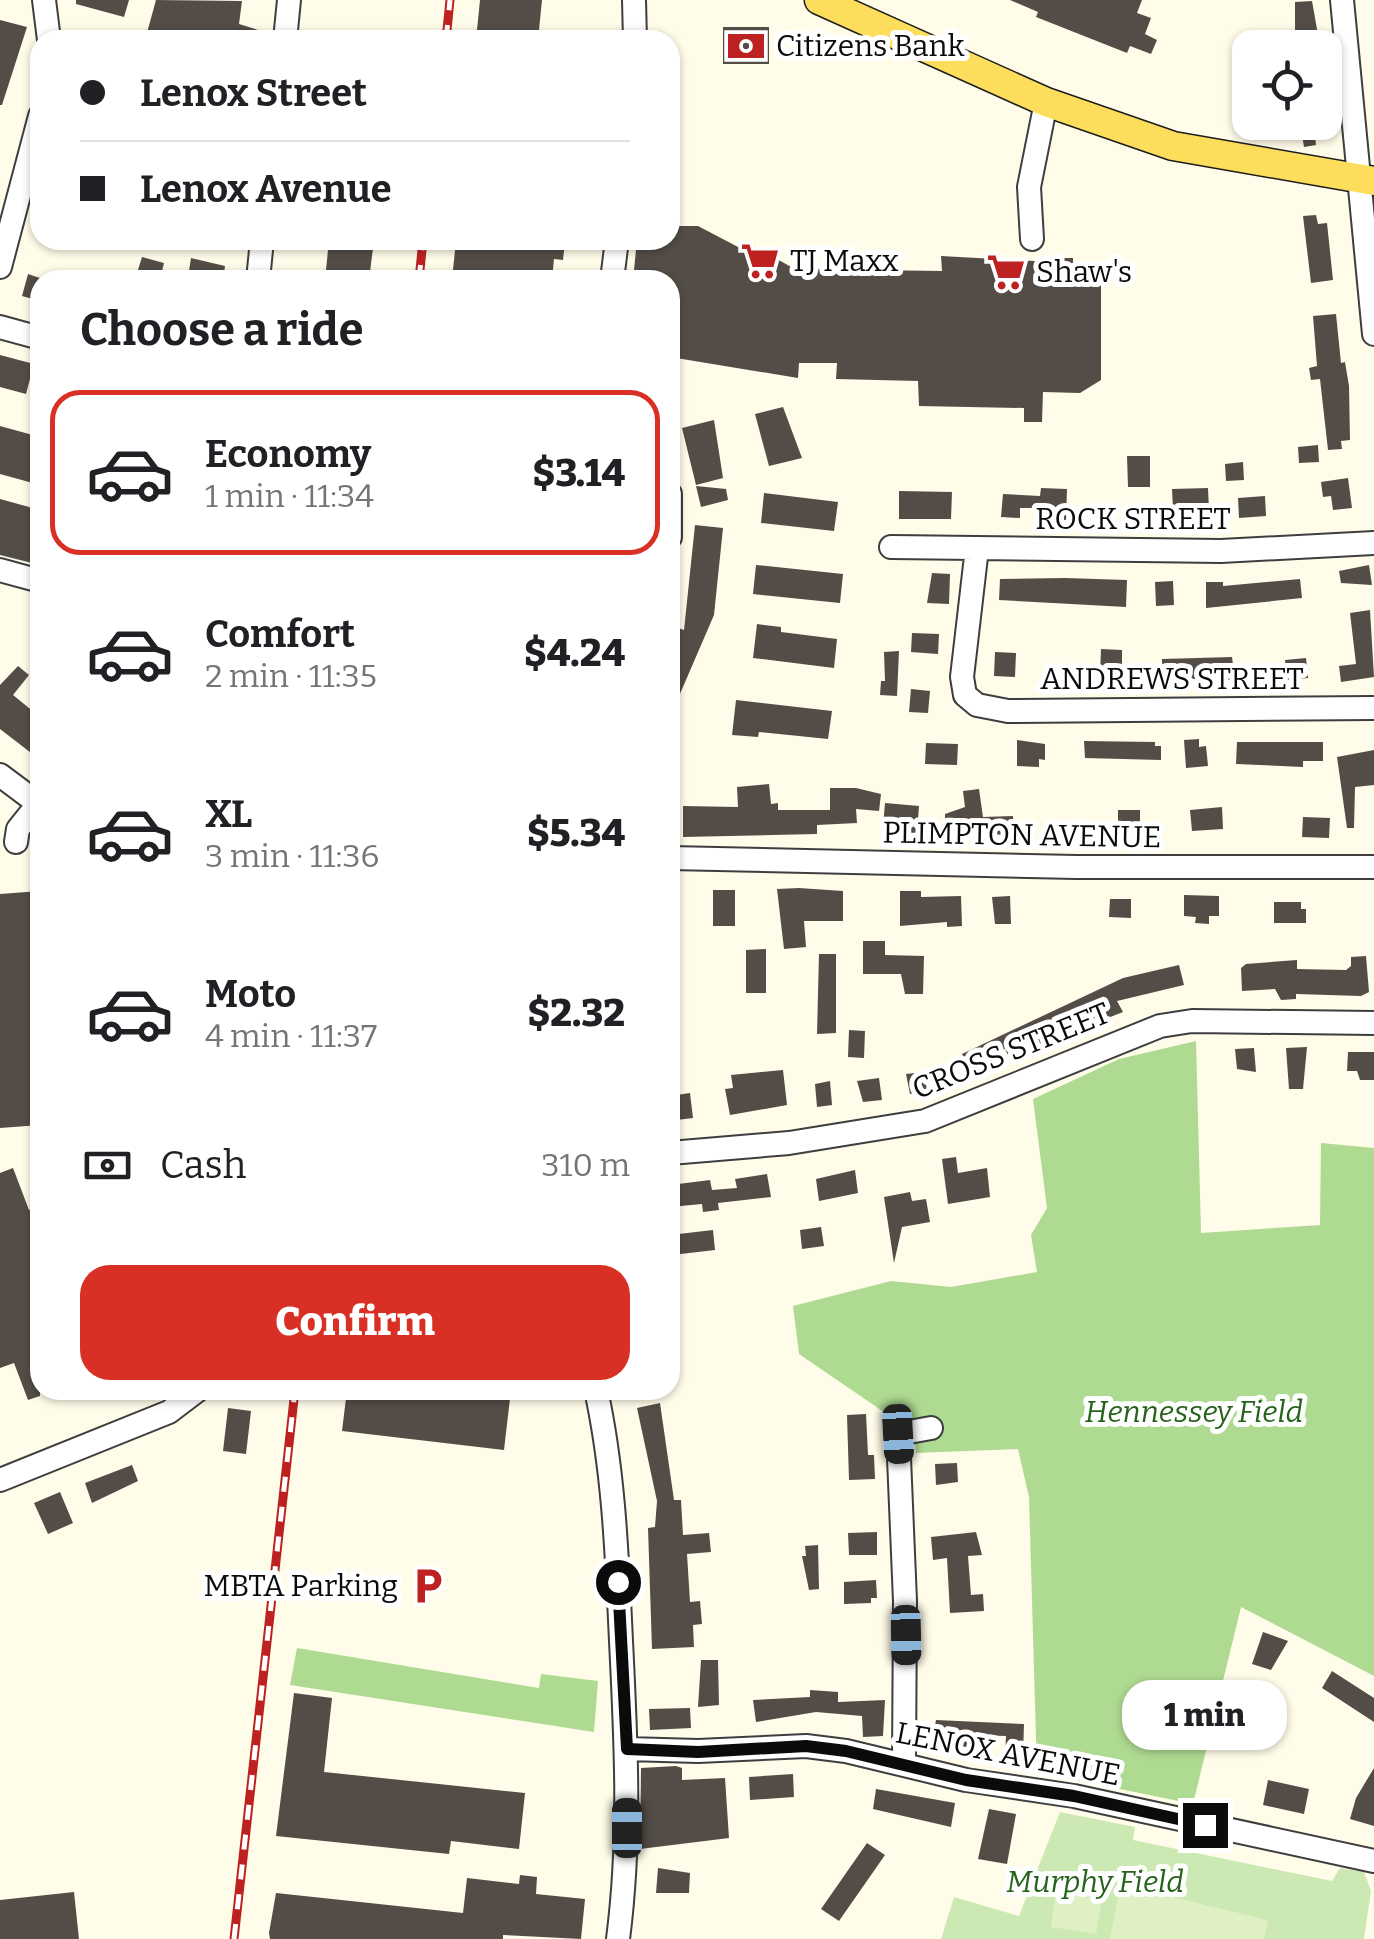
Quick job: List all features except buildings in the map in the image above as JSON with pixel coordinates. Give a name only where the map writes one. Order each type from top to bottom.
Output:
[{"type":"main road","points":[[819,0],[1046,102],[1173,146],[1367,180]]},
{"type":"street","points":[[44,0],[48,30]]},
{"type":"street","points":[[286,30],[289,0]]},
{"type":"street","points":[[1342,0],[1367,180],[1374,334]]},
{"type":"street","points":[[635,30],[636,4]]},
{"type":"street","points":[[1032,239],[1032,156],[1046,102]]},
{"type":"street","points":[[0,267],[30,155]]},
{"type":"street","points":[[0,328],[30,336]]},
{"type":"street","name":"ROCK STREET","points":[[891,547],[1220,551],[1374,543]]},
{"type":"street","name":"ANDREWS STREET","points":[[976,548],[962,677],[965,696],[972,701],[1008,710],[1374,708]]},
{"type":"street","points":[[0,570],[30,578]]},
{"type":"street","points":[[0,775],[30,797]]},
{"type":"street","points":[[16,842],[18,828],[30,814]]},
{"type":"street","name":"PLIMPTON AVENUE","points":[[680,858],[1076,867],[1374,868]]},
{"type":"street","name":"CROSS STREET","points":[[680,1152],[790,1142],[924,1121],[1160,1026],[1192,1021],[1374,1023]]},
{"type":"street","points":[[0,1480],[169,1412],[185,1400]]},
{"type":"street","points":[[598,1400],[611,1474],[627,1749],[627,1867],[618,1939]]},
{"type":"street","points":[[904,1766],[905,1618],[898,1434],[932,1428]]},
{"type":"street","name":"LENOX AVENUE","points":[[627,1749],[698,1752],[806,1746],[966,1780],[1074,1796],[1374,1861]]},
{"type":"green space","name":"Hennessey Field","points":[[1196,1041],[1201,1233],[1320,1225],[1321,1143],[1374,1148],[1374,1676],[1241,1607],[1193,1804],[1037,1772],[1029,1497],[1018,1449],[916,1453],[914,1421],[897,1421],[799,1354],[793,1306],[891,1281],[951,1287],[1037,1272],[1031,1235],[1047,1208],[1033,1099],[1119,1059]]},
{"type":"green space","points":[[297,1648],[539,1688],[541,1674],[598,1681],[594,1732],[290,1685]]},
{"type":"green space","name":"Murphy Field","points":[[1060,1812],[1135,1827],[1133,1840],[1332,1881],[1340,1868],[1364,1872],[1371,1891],[1364,1939],[941,1939],[954,1897],[1019,1916]]},
{"type":"green space","points":[[1126,1886],[1268,1920],[1264,1939],[1110,1939],[1119,1891]]},
{"type":"green space","points":[[1056,1891],[1102,1899],[1096,1934],[1051,1927]]},
{"type":"railway","points":[[447,30],[450,0]]},
{"type":"railway","points":[[420,270],[422,250]]},
{"type":"railway","points":[[234,1939],[294,1400]]},
{"type":"place","name":"Citizens Bank","points":[[746,46]]},
{"type":"place","name":"TJ Maxx","points":[[760,261]]},
{"type":"place","name":"Shaw's","points":[[1006,272]]},
{"type":"place","name":"MBTA Parking","points":[[428,1586]]},
{"type":"route","points":[[618,1582],[627,1749],[698,1752],[806,1746],[846,1751],[966,1780],[1074,1796],[1205,1825]]}]
